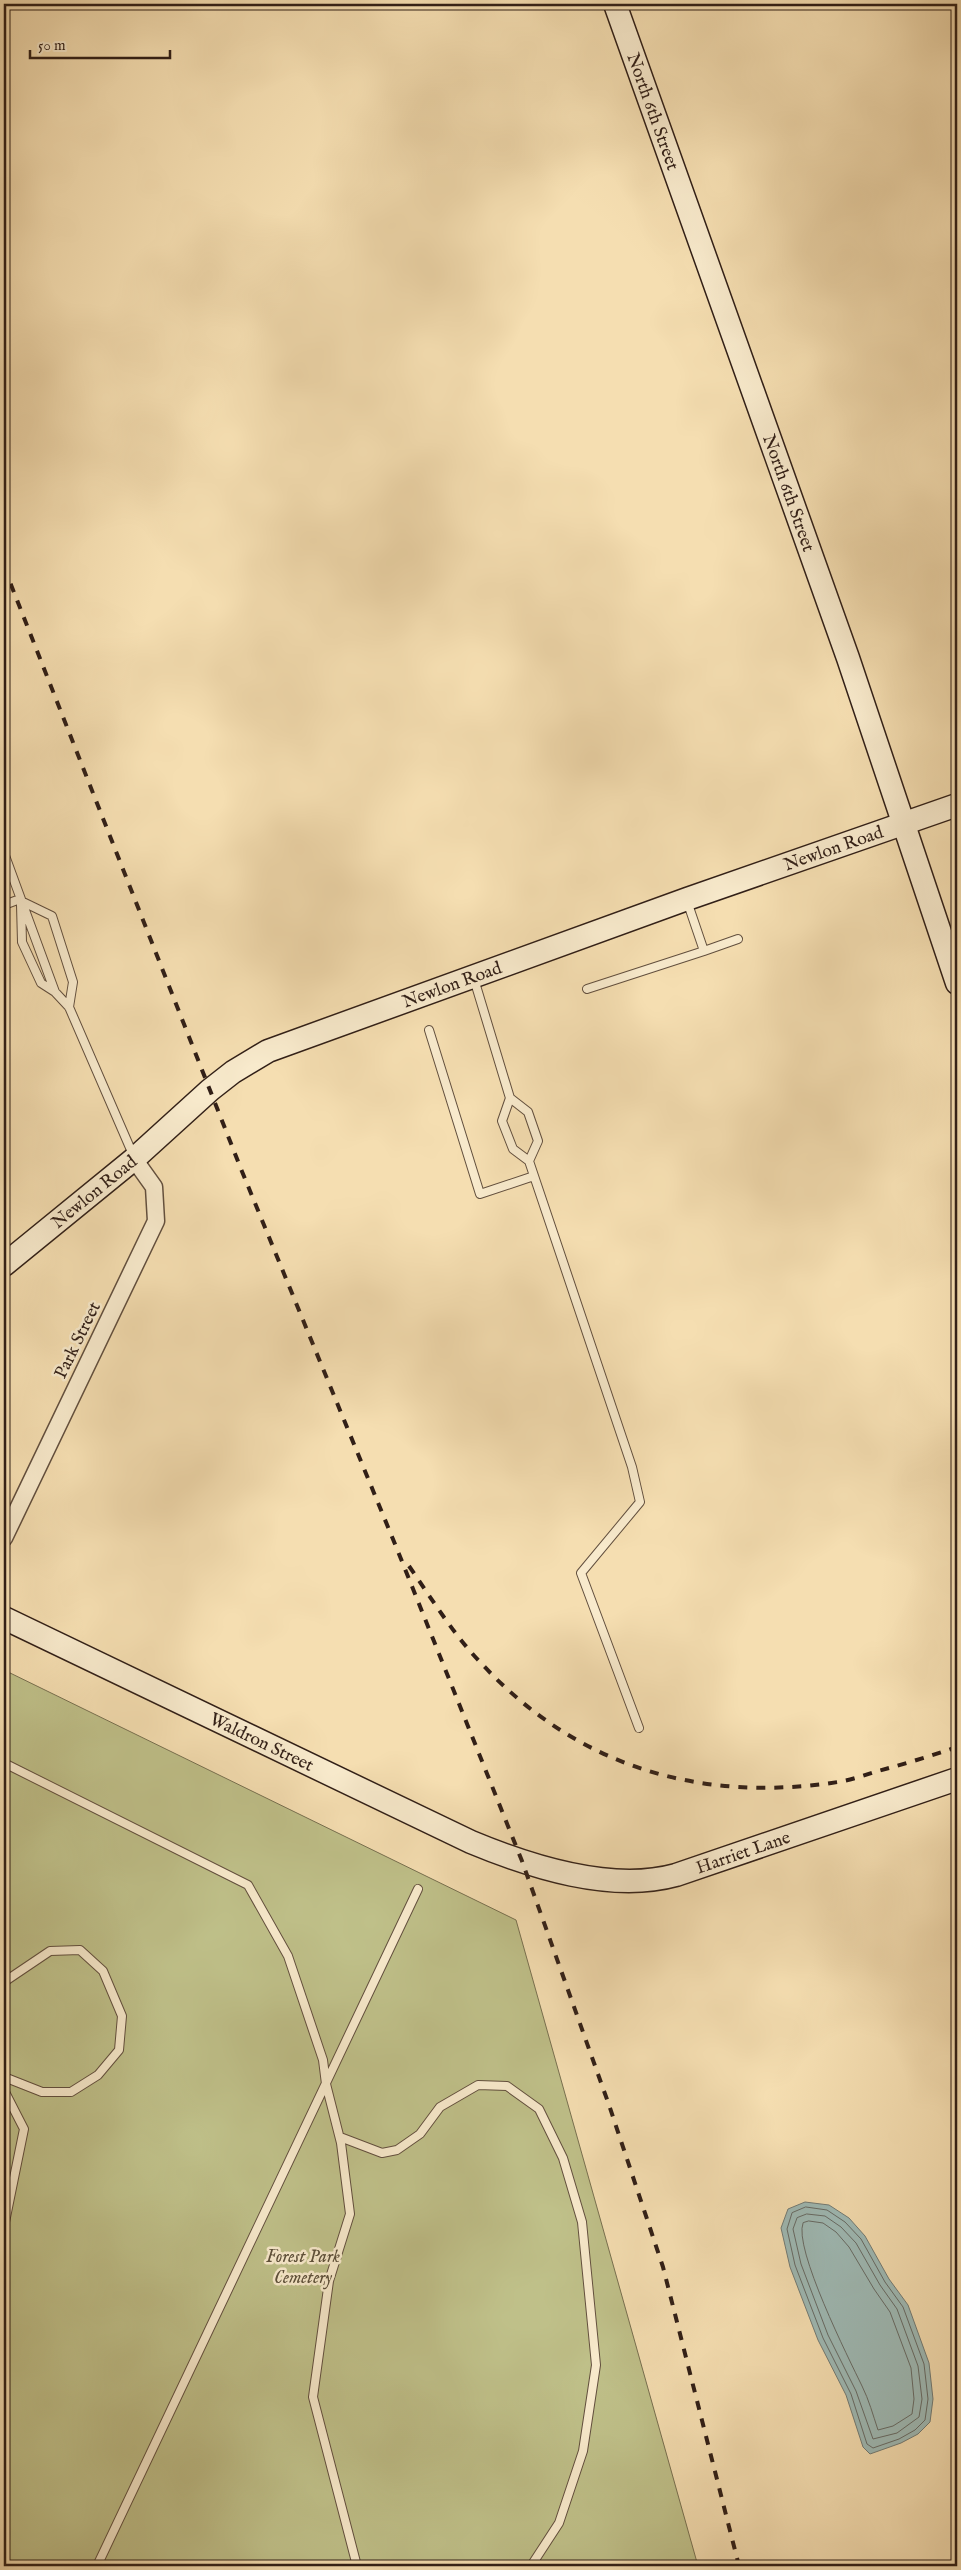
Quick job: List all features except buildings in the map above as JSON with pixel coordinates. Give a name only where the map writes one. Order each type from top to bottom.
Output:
[{"type":"street","name":"North 6th Street","points":[[615,4],[848,658],[957,983]]},
{"type":"street","name":"Newlon Road","points":[[4,1266],[134,1158],[218,1084],[233,1072],[268,1051],[687,899],[957,805]]},
{"type":"street","name":"Park Street","points":[[4,1538],[156,1221],[154,1187],[134,1158]]},
{"type":"street","name":"Waldron Street","points":[[4,1618],[471,1842],[522,1861]]},
{"type":"street","name":"Harriet Lane","points":[[522,1861],[598,1878],[622,1881],[662,1879],[957,1779]]},
{"type":"lane","points":[[4,853],[55,992]]},
{"type":"lane","points":[[687,899],[704,951]]},
{"type":"lane","points":[[21,900],[22,942],[41,983],[55,992],[69,1007],[134,1158]]},
{"type":"lane","points":[[4,905],[21,900],[52,916],[73,982],[69,1007]]},
{"type":"lane","points":[[587,989],[738,938]]},
{"type":"lane","points":[[473,976],[510,1098],[528,1112],[538,1141],[529,1160]]},
{"type":"lane","points":[[429,1030],[480,1194],[534,1176]]},
{"type":"lane","points":[[510,1098],[502,1121],[512,1149],[529,1160],[632,1467],[640,1502],[581,1573],[639,1728]]},
{"type":"lane","points":[[4,1763],[248,1885],[288,1956],[323,2060],[326,2084],[340,2137],[350,2214],[329,2281],[313,2397],[357,2566]]},
{"type":"lane","points":[[97,2566],[418,1890]]},
{"type":"lane","points":[[4,1982],[50,1950],[80,1950],[103,1971],[122,2016],[119,2050],[98,2075],[71,2092],[42,2092],[4,2077]]},
{"type":"lane","points":[[340,2137],[382,2153],[397,2150],[420,2134],[440,2107],[478,2085],[507,2086],[539,2109],[563,2158],[582,2222],[596,2365],[583,2451],[558,2523],[531,2566]]},
{"type":"lane","points":[[4,2090],[24,2130],[4,2227]]},
{"type":"green space","name":"Forest Park Cemetery","points":[[4,1670],[516,1920],[698,2566],[4,2566]]},
{"type":"water","points":[[805,2202],[829,2205],[849,2218],[865,2236],[889,2279],[908,2305],[929,2363],[933,2399],[930,2422],[918,2434],[901,2443],[870,2454],[863,2447],[846,2395],[818,2340],[790,2267],[781,2228],[788,2209]]},
{"type":"railway","points":[[4,567],[241,1169],[397,1549],[522,1861],[609,2105],[663,2267],[739,2566]]},
{"type":"railway","points":[[409,1566],[461,1640],[481,1663],[518,1699],[558,1728],[600,1752],[644,1769],[690,1781],[738,1787],[787,1787],[848,1780],[957,1747]]}]
